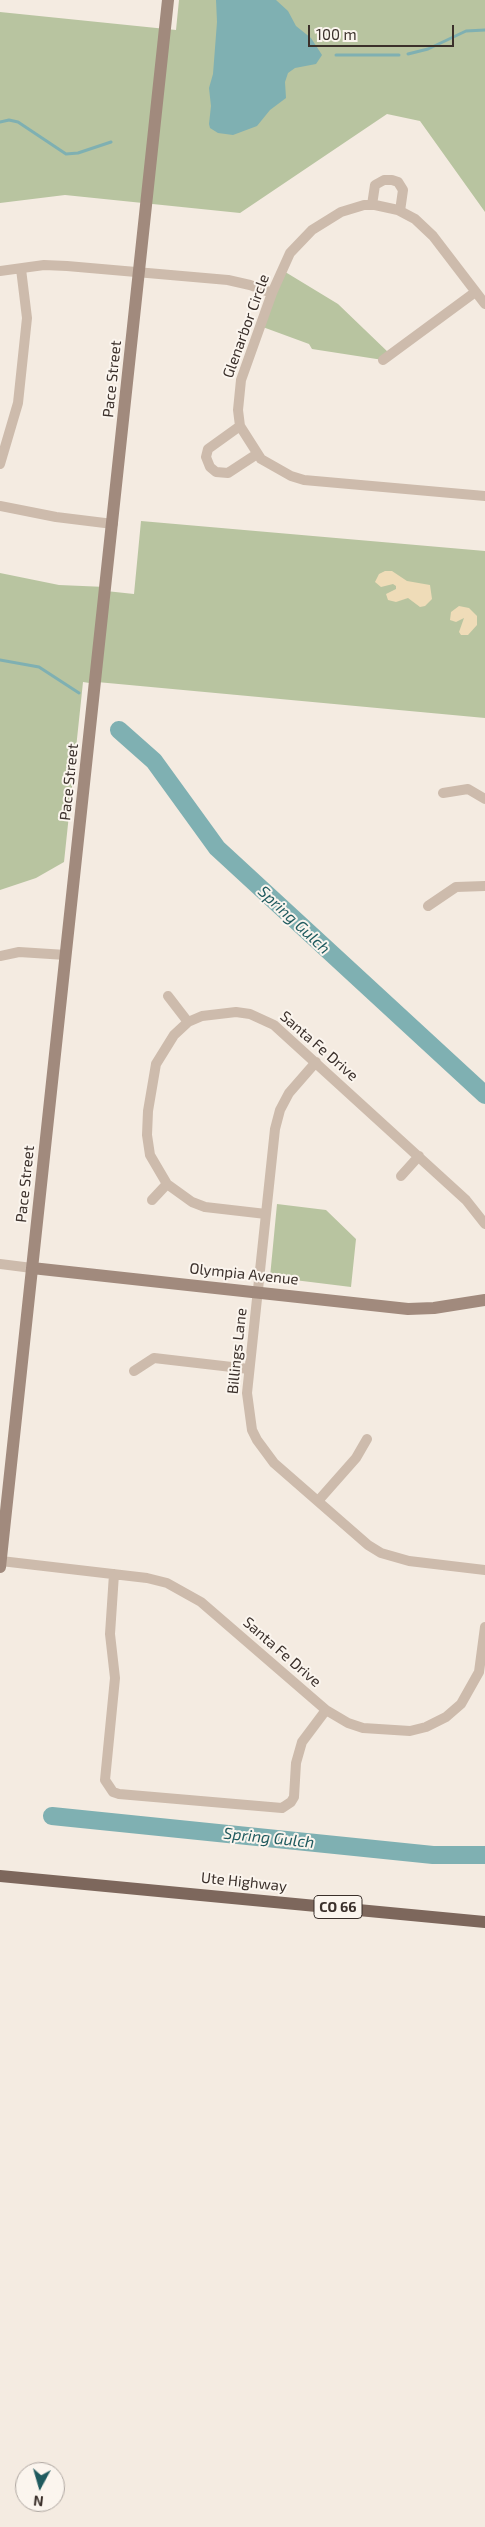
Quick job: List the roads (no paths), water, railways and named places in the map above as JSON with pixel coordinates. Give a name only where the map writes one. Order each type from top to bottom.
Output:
[{"type":"main road","name":"Pace Street","points":[[0,1564],[168,0]]},
{"type":"main road","name":"Olympia Avenue","points":[[32,1268],[421,1309],[485,1300]]},
{"type":"main road","name":"Ute Highway","points":[[0,1876],[485,1922]]},
{"type":"street","points":[[372,205],[375,185],[384,180],[392,180],[398,182],[403,190],[400,210]]},
{"type":"street","name":"Glenarbor Circle","points":[[485,304],[474,293],[433,236],[415,219],[400,210],[372,205],[341,212],[312,230],[299,241],[290,253],[272,293],[241,380],[238,394],[240,426],[257,454],[277,470],[304,480],[485,496]]},
{"type":"street","points":[[0,270],[55,265],[140,272],[228,280],[272,293]]},
{"type":"street","points":[[0,464],[18,403],[26,318],[21,268]]},
{"type":"street","points":[[383,360],[474,293]]},
{"type":"street","points":[[240,426],[208,449],[206,457],[210,466],[216,472],[228,473],[257,454]]},
{"type":"street","points":[[0,506],[56,517],[113,524]]},
{"type":"street","points":[[443,793],[468,789],[485,799]]},
{"type":"street","points":[[428,906],[456,887],[485,886]]},
{"type":"street","points":[[0,956],[19,952],[66,955]]},
{"type":"street","points":[[168,996],[188,1022]]},
{"type":"street","name":"Santa Fe Drive","points":[[266,1214],[199,1206],[177,1194],[167,1184],[154,1164],[148,1145],[150,1098],[156,1064],[162,1051],[188,1022],[215,1013],[236,1012],[250,1014],[274,1026],[316,1062],[466,1200],[485,1224]]},
{"type":"street","name":"Billings Lane","points":[[316,1062],[289,1093],[280,1110],[275,1129],[247,1393],[248,1411],[257,1440],[274,1463],[368,1545],[381,1553],[408,1561],[485,1570]]},
{"type":"street","points":[[401,1176],[419,1156]]},
{"type":"street","points":[[152,1200],[167,1184]]},
{"type":"street","name":"Olympia Avenue","points":[[0,1264],[32,1268]]},
{"type":"street","points":[[134,1371],[154,1358],[250,1369]]},
{"type":"street","points":[[318,1501],[356,1458],[368,1439]]},
{"type":"street","name":"Santa Fe Drive","points":[[0,1564],[114,1574],[147,1578],[166,1583],[188,1593],[201,1602],[326,1710],[348,1723],[363,1728],[410,1731],[426,1727],[446,1717],[461,1704],[471,1690],[479,1672],[485,1627]]},
{"type":"street","points":[[114,1574],[110,1634],[115,1678],[105,1780],[113,1792],[282,1808],[294,1798],[296,1763],[302,1742],[326,1710]]},
{"type":"water","points":[[216,0],[276,0],[288,11],[296,26],[311,38],[322,55],[316,64],[295,68],[288,73],[285,82],[286,98],[270,110],[257,126],[233,135],[218,133],[210,128],[209,124],[211,106],[209,88],[213,74],[217,22]]},
{"type":"waterway","points":[[408,54],[428,49],[466,31],[485,30]]},
{"type":"waterway","points":[[336,55],[399,55]]},
{"type":"waterway","points":[[0,122],[9,120],[18,122],[66,154],[78,153],[111,142]]},
{"type":"waterway","points":[[0,660],[39,667],[79,693]]},
{"type":"waterway","name":"Spring Gulch","points":[[119,730],[154,761],[217,848],[485,1095]]},
{"type":"waterway","name":"Spring Gulch","points":[[52,1816],[433,1855],[485,1855]]}]
